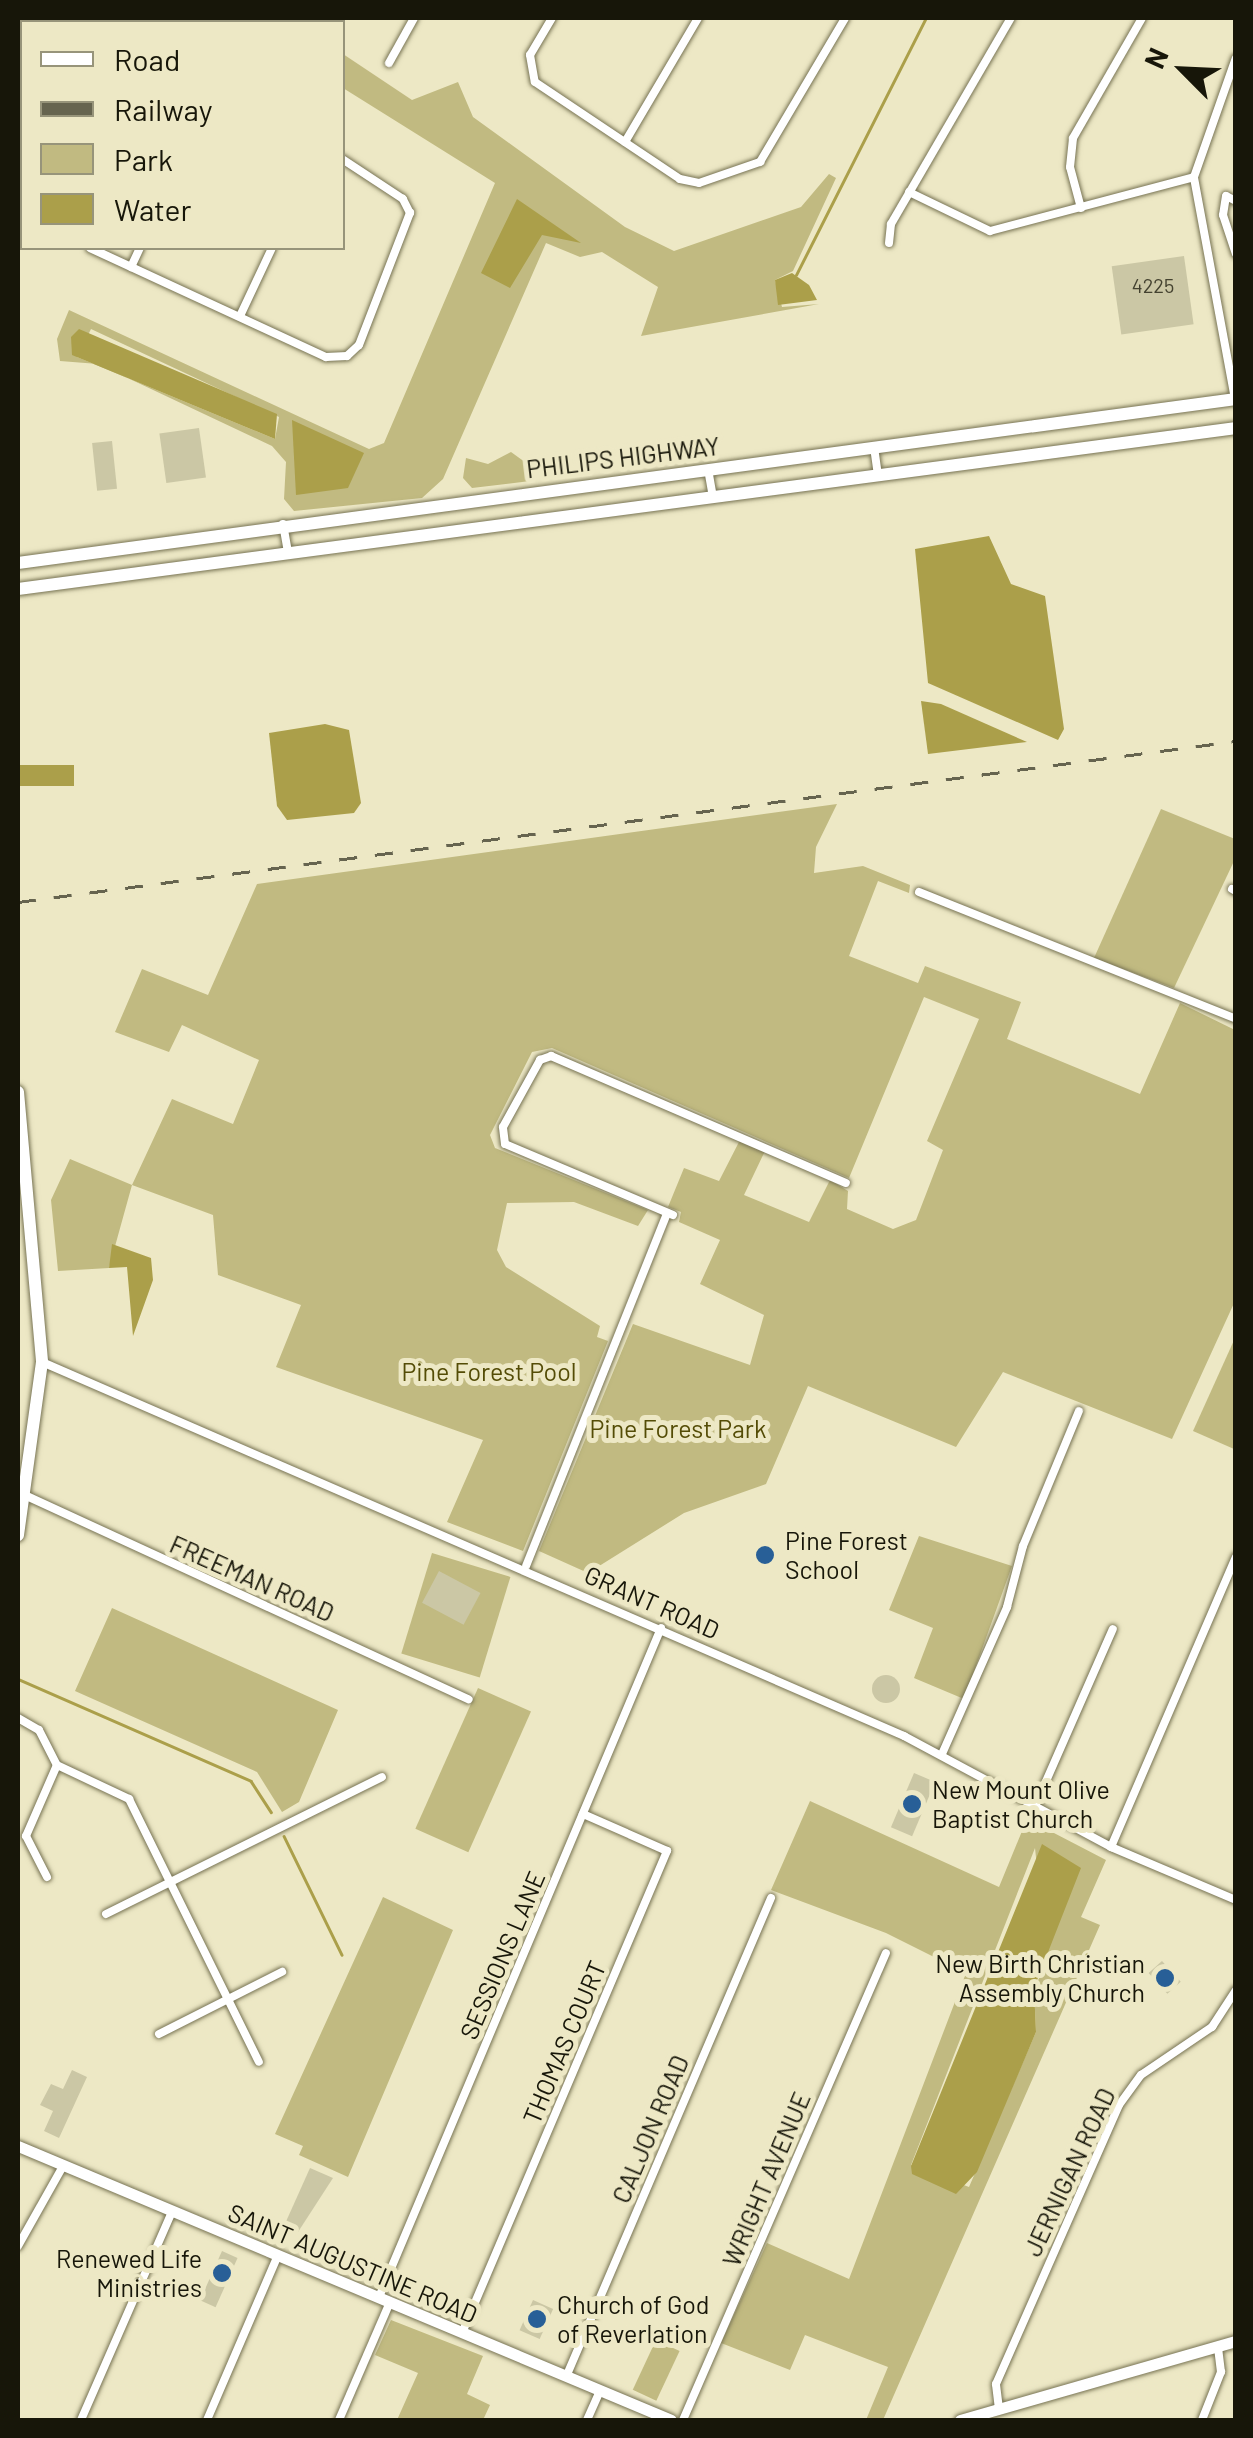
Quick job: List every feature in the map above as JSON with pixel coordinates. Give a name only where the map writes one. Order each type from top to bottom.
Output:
[{"type":"main road","name":"PHILIPS HIGHWAY","points":[[18,563],[283,524],[1235,399]]},
{"type":"main road","name":"PHILIPS HIGHWAY","points":[[18,588],[1236,428]]},
{"type":"main road","points":[[18,1092],[42,1362],[18,1536]]},
{"type":"main road","name":"SAINT AUGUSTINE ROAD","points":[[18,2146],[671,2420]]},
{"type":"main road","points":[[960,2420],[1236,2341]]},
{"type":"street","points":[[389,63],[414,18]]},
{"type":"street","points":[[552,18],[528,70],[680,179],[718,178],[760,162],[846,18]]},
{"type":"street","points":[[625,142],[698,18]]},
{"type":"street","points":[[889,243],[909,192],[1011,18]]},
{"type":"street","points":[[1081,208],[1070,167],[1072,138],[1142,18]]},
{"type":"street","points":[[1235,399],[1194,177],[1236,58]]},
{"type":"street","points":[[95,250],[341,358],[358,345],[408,229],[408,206],[345,161]]},
{"type":"street","points":[[909,192],[990,231],[1194,177]]},
{"type":"street","points":[[1236,200],[1226,196],[1225,236],[1236,254]]},
{"type":"street","points":[[131,266],[139,250]]},
{"type":"street","points":[[240,316],[271,250]]},
{"type":"street","points":[[874,447],[878,475]]},
{"type":"street","points":[[708,469],[713,496]]},
{"type":"street","points":[[540,490],[544,518]]},
{"type":"street","points":[[283,524],[288,552]]},
{"type":"street","points":[[919,892],[1236,1019]]},
{"type":"street","points":[[526,1566],[670,1214],[501,1138],[540,1060],[551,1056],[846,1183]]},
{"type":"street","name":"GRANT ROAD","points":[[42,1362],[365,1506],[526,1566],[942,1754],[1111,1847],[1236,1900]]},
{"type":"street","points":[[942,1754],[1008,1607],[1023,1546],[1079,1411]]},
{"type":"street","name":"FREEMAN ROAD","points":[[22,1495],[469,1699]]},
{"type":"street","points":[[1111,1847],[1236,1557]]},
{"type":"street","name":"SESSIONS LANE","points":[[338,2420],[660,1628]]},
{"type":"street","points":[[1036,1804],[1113,1629]]},
{"type":"street","points":[[18,1718],[38,1730],[58,1765],[125,1795],[259,2062]]},
{"type":"street","points":[[47,1878],[26,1836],[58,1765]]},
{"type":"street","points":[[106,1914],[382,1777]]},
{"type":"street","name":"THOMAS COURT","points":[[462,2333],[667,1851],[583,1814]]},
{"type":"street","name":"CALJON ROAD","points":[[566,2377],[771,1898]]},
{"type":"street","name":"WRIGHT AVENUE","points":[[682,2420],[886,1952]]},
{"type":"street","points":[[158,2034],[282,1972]]},
{"type":"street","name":"JERNIGAN ROAD","points":[[999,2409],[1000,2373],[1119,2105],[1141,2076],[1212,2027],[1236,1990]]},
{"type":"street","points":[[18,2246],[63,2166]]},
{"type":"street","points":[[81,2420],[172,2212]]},
{"type":"street","points":[[206,2420],[278,2255]]},
{"type":"street","points":[[1202,2420],[1221,2372],[1218,2346]]},
{"type":"street","points":[[587,2420],[600,2391]]},
{"type":"green space","points":[[345,55],[412,100],[458,82],[473,117],[625,227],[674,251],[801,207],[829,174],[836,178],[793,271],[775,280],[782,307],[819,304],[641,336],[658,287],[602,252],[580,257],[546,243],[443,479],[422,498],[294,511],[284,499],[286,462],[272,446],[128,378],[275,439],[279,417],[91,329],[77,357],[93,364],[60,361],[57,339],[69,310],[369,449],[384,443],[495,183],[345,89]]},
{"type":"green space","points":[[511,452],[529,465],[530,481],[472,488],[463,478],[466,458],[488,464]]},
{"type":"green space","points":[[837,804],[816,847],[814,873],[863,866],[910,885],[909,893],[878,881],[849,956],[918,983],[925,966],[1021,1002],[1007,1039],[1140,1094],[1180,1003],[1235,1030],[1235,1301],[1172,1439],[1003,1372],[956,1447],[808,1386],[766,1484],[684,1513],[588,1573],[539,1551],[633,1324],[750,1365],[764,1315],[700,1284],[720,1240],[679,1222],[681,1212],[668,1207],[684,1168],[719,1181],[740,1140],[765,1151],[744,1195],[809,1222],[830,1180],[848,1191],[847,1209],[893,1229],[916,1220],[943,1150],[927,1141],[979,1019],[924,997],[849,1178],[552,1048],[532,1052],[490,1135],[495,1148],[648,1210],[638,1226],[574,1202],[507,1203],[497,1250],[506,1267],[600,1326],[597,1337],[608,1341],[523,1551],[447,1522],[483,1440],[276,1367],[301,1305],[218,1275],[213,1215],[132,1185],[172,1099],[233,1124],[259,1060],[182,1025],[169,1052],[115,1032],[142,969],[208,995],[257,884]]},
{"type":"green space","points":[[1161,809],[1235,839],[1235,859],[1174,988],[1094,958]]},
{"type":"green space","points":[[70,1159],[132,1185],[109,1268],[58,1271],[51,1200]]},
{"type":"green space","points":[[1235,1338],[1236,1446],[1234,1449],[1193,1431]]},
{"type":"green space","points":[[919,1536],[1012,1566],[964,1699],[914,1678],[933,1628],[889,1610]]},
{"type":"green space","points":[[432,1553],[510,1577],[480,1677],[401,1653]]},
{"type":"green space","points":[[112,1608],[338,1710],[299,1802],[282,1812],[257,1772],[75,1691]]},
{"type":"green space","points":[[478,1688],[531,1712],[468,1852],[415,1829]]},
{"type":"green space","points":[[810,1801],[999,1887],[1027,1819],[1106,1860],[1081,1917],[1100,1925],[883,2420],[866,2420],[888,2367],[805,2335],[790,2370],[721,2343],[767,2243],[849,2279],[966,1973],[886,1933],[771,1890]],"holes":[[[1035,1848],[1047,1963],[1034,1988],[1036,2032],[969,2187],[911,2165]]]},
{"type":"green space","points":[[383,1897],[453,1930],[348,2177],[299,2155],[303,2146],[275,2134]]},
{"type":"green space","points":[[391,2320],[483,2356],[467,2394],[490,2405],[483,2420],[397,2420],[418,2373],[375,2355]]},
{"type":"green space","points":[[656,2340],[680,2351],[656,2401],[633,2390]]},
{"type":"water","points":[[517,199],[581,243],[542,235],[510,288],[481,273]]},
{"type":"water","points":[[792,273],[809,285],[817,300],[778,305],[775,280]]},
{"type":"water","points":[[79,329],[277,414],[275,439],[72,355],[71,337]]},
{"type":"water","points":[[292,420],[364,453],[348,488],[296,495]]},
{"type":"water","points":[[989,536],[1011,584],[1045,596],[1064,729],[1058,740],[928,683],[915,549]]},
{"type":"water","points":[[921,701],[941,704],[1027,742],[928,754]]},
{"type":"water","points":[[325,724],[349,730],[361,803],[354,813],[287,820],[277,806],[269,733]]},
{"type":"water","points":[[18,765],[74,765],[74,786],[18,786]]},
{"type":"water","points":[[112,1244],[151,1258],[153,1280],[133,1336],[127,1267],[109,1268]]},
{"type":"water","points":[[1042,1844],[1081,1868],[1034,1988],[1036,2032],[977,2172],[956,2194],[912,2174],[911,2166]]},
{"type":"building","points":[[1184,256],[1194,324],[1121,334],[1112,266]]},
{"type":"building","points":[[199,428],[206,478],[166,483],[159,434]]},
{"type":"building","points":[[112,441],[117,489],[97,491],[92,443]]},
{"type":"building","points":[[439,1571],[480,1593],[464,1625],[422,1603]]},
{"type":"building","points":[[886,1675],[896,1679],[900,1689],[896,1699],[886,1703],[876,1699],[872,1689],[876,1679]]},
{"type":"building","name":"New Mount Olive Baptist Church","points":[[914,1773],[935,1782],[912,1836],[891,1827]]},
{"type":"building","name":"New Birth Christian Assembly Church","points":[[1162,1961],[1181,1982],[1167,1994],[1149,1973]]},
{"type":"building","points":[[72,2070],[87,2077],[59,2138],[44,2131],[53,2111],[40,2105],[51,2084],[63,2089]]},
{"type":"building","points":[[310,2168],[333,2178],[298,2232],[284,2226]]},
{"type":"building","name":"Renewed Life Ministries","points":[[222,2251],[238,2258],[216,2307],[200,2300]]},
{"type":"building","name":"Church of God of Reverlation","points":[[533,2300],[553,2309],[540,2339],[520,2330]]},
{"type":"waterway","points":[[796,275],[926,18]]},
{"type":"waterway","points":[[18,1679],[251,1781],[271,1812]]},
{"type":"waterway","points":[[284,1836],[342,1955]]},
{"type":"railway","points":[[18,902],[1236,741]]},
{"type":"place","name":"Pine Forest School","points":[[765,1555]]},
{"type":"place","name":"New Mount Olive Baptist Church","points":[[912,1804]]},
{"type":"place","name":"New Birth Christian Assembly Church","points":[[1165,1978]]},
{"type":"place","name":"Renewed Life Ministries","points":[[222,2273]]},
{"type":"place","name":"Church of God of Reverlation","points":[[537,2319]]},
{"type":"park label","name":"Pine Forest Pool","points":[[489,1371]]},
{"type":"park label","name":"Pine Forest Park","points":[[678,1428]]}]
